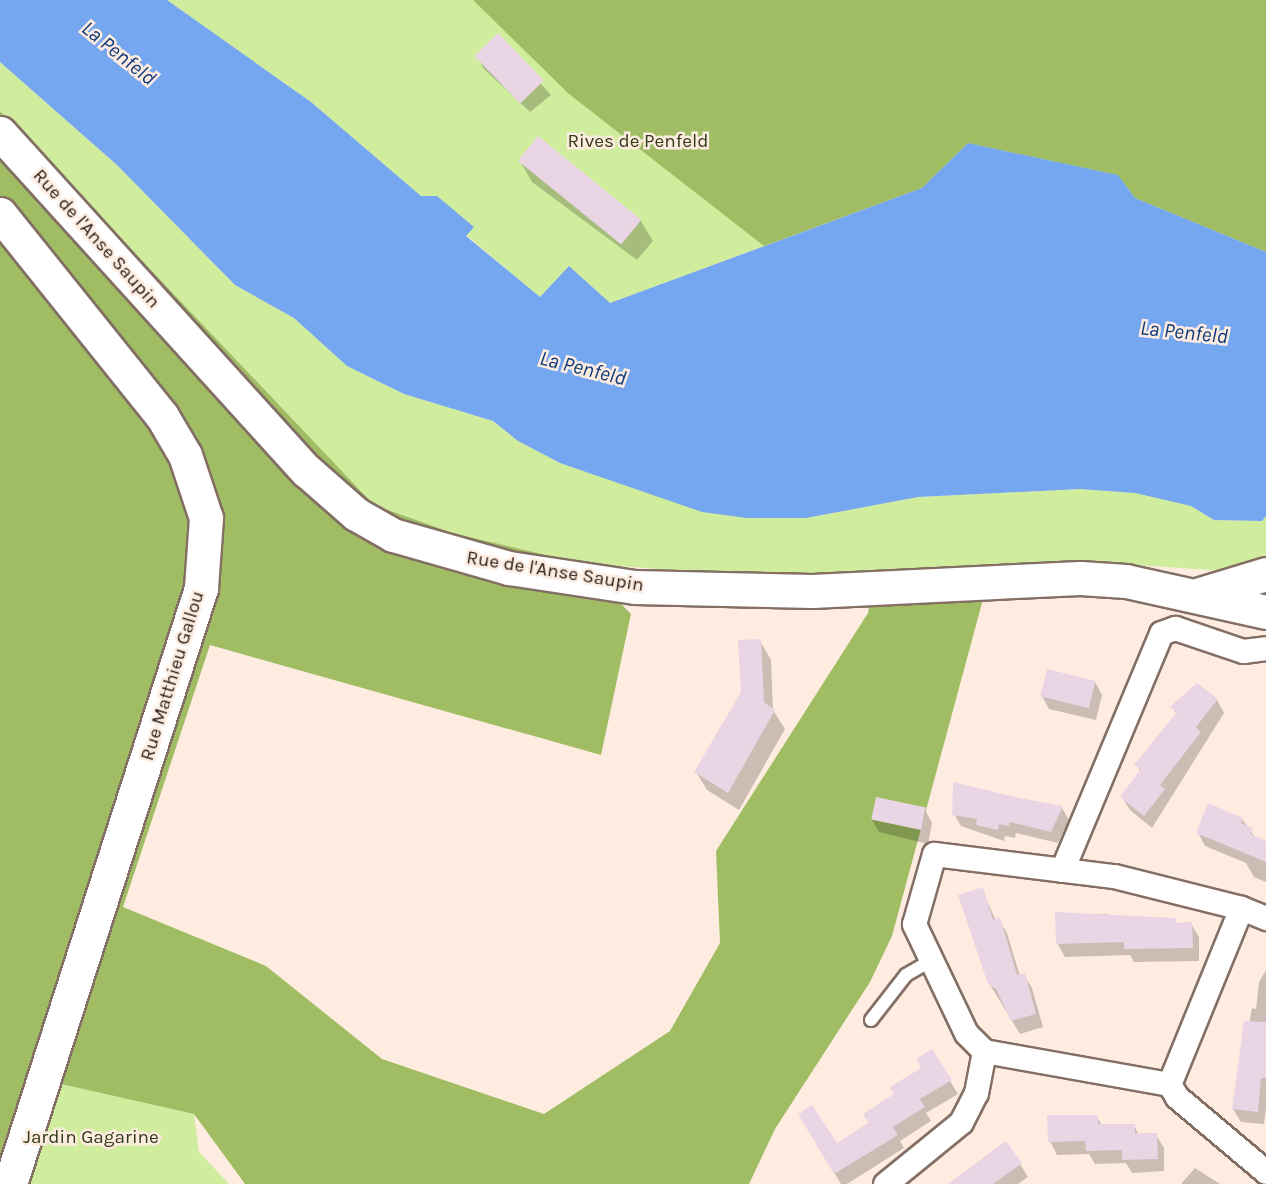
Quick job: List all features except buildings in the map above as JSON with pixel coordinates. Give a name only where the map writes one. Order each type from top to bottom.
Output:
[{"type":"street","name":"Rue de l'Anse Saupin","points":[[0,133],[307,471],[356,514],[393,535],[509,568],[635,587],[811,591],[1080,578],[1126,581],[1266,612]]},
{"type":"street","name":"Rue Matthieu Gallou","points":[[0,214],[162,416],[186,455],[206,517],[201,588],[10,1184]]},
{"type":"street","name":"Rue de l'Anse Saupin","points":[[1198,595],[1266,574]]},
{"type":"street","points":[[1062,870],[1161,634],[1184,629],[1243,651],[1266,648]]},
{"type":"street","points":[[1266,918],[1241,908],[1114,876],[933,854],[914,924],[966,1033],[984,1051],[1169,1084],[1177,1097],[1266,1172]]},
{"type":"street","points":[[1169,1084],[1241,908]]},
{"type":"street","points":[[885,1184],[961,1122],[976,1093],[984,1051]]},
{"type":"lane","points":[[871,1020],[906,975],[932,960]]},
{"type":"green space","name":"Rives de Penfeld","points":[[167,0],[1266,0],[1266,252],[1135,198],[922,188],[610,303],[569,266],[540,297],[466,235],[473,226],[421,196],[311,102]]},
{"type":"green space","name":"Rives de Penfeld","points":[[473,0],[1266,0],[1266,252],[1135,198],[1118,175],[968,143],[922,188],[764,246],[569,94]]},
{"type":"green space","points":[[0,62],[117,165],[235,285],[294,318],[347,366],[404,394],[493,421],[518,441],[560,463],[631,486],[806,518],[918,497],[1080,489],[1135,493],[1191,506],[1214,520],[1262,521],[1266,516],[1266,570],[1237,565],[1225,571],[1079,561],[750,576],[580,563],[453,533],[374,505],[0,111]]},
{"type":"green space","points":[[0,111],[374,505],[453,533],[580,563],[631,614],[601,755],[210,645],[123,907],[266,966],[382,1059],[544,1114],[670,1031],[720,943],[716,851],[868,613],[875,571],[992,566],[892,936],[870,982],[775,1129],[749,1184],[245,1184],[194,1114],[61,1084],[27,1184],[0,1184]]},
{"type":"green space","name":"Jardin Gagarine","points":[[61,1084],[194,1114],[199,1152],[229,1184],[27,1184]]},
{"type":"water","name":"La Penfeld","points":[[0,0],[167,0],[311,102],[421,196],[437,196],[474,227],[466,236],[540,297],[569,266],[610,303],[922,188],[968,143],[1118,175],[1135,198],[1266,252],[1266,516],[1262,521],[1214,520],[1191,506],[1135,493],[1080,489],[918,497],[806,518],[747,518],[702,512],[560,463],[518,441],[493,421],[404,394],[347,366],[294,318],[235,285],[117,165],[0,62]]}]
